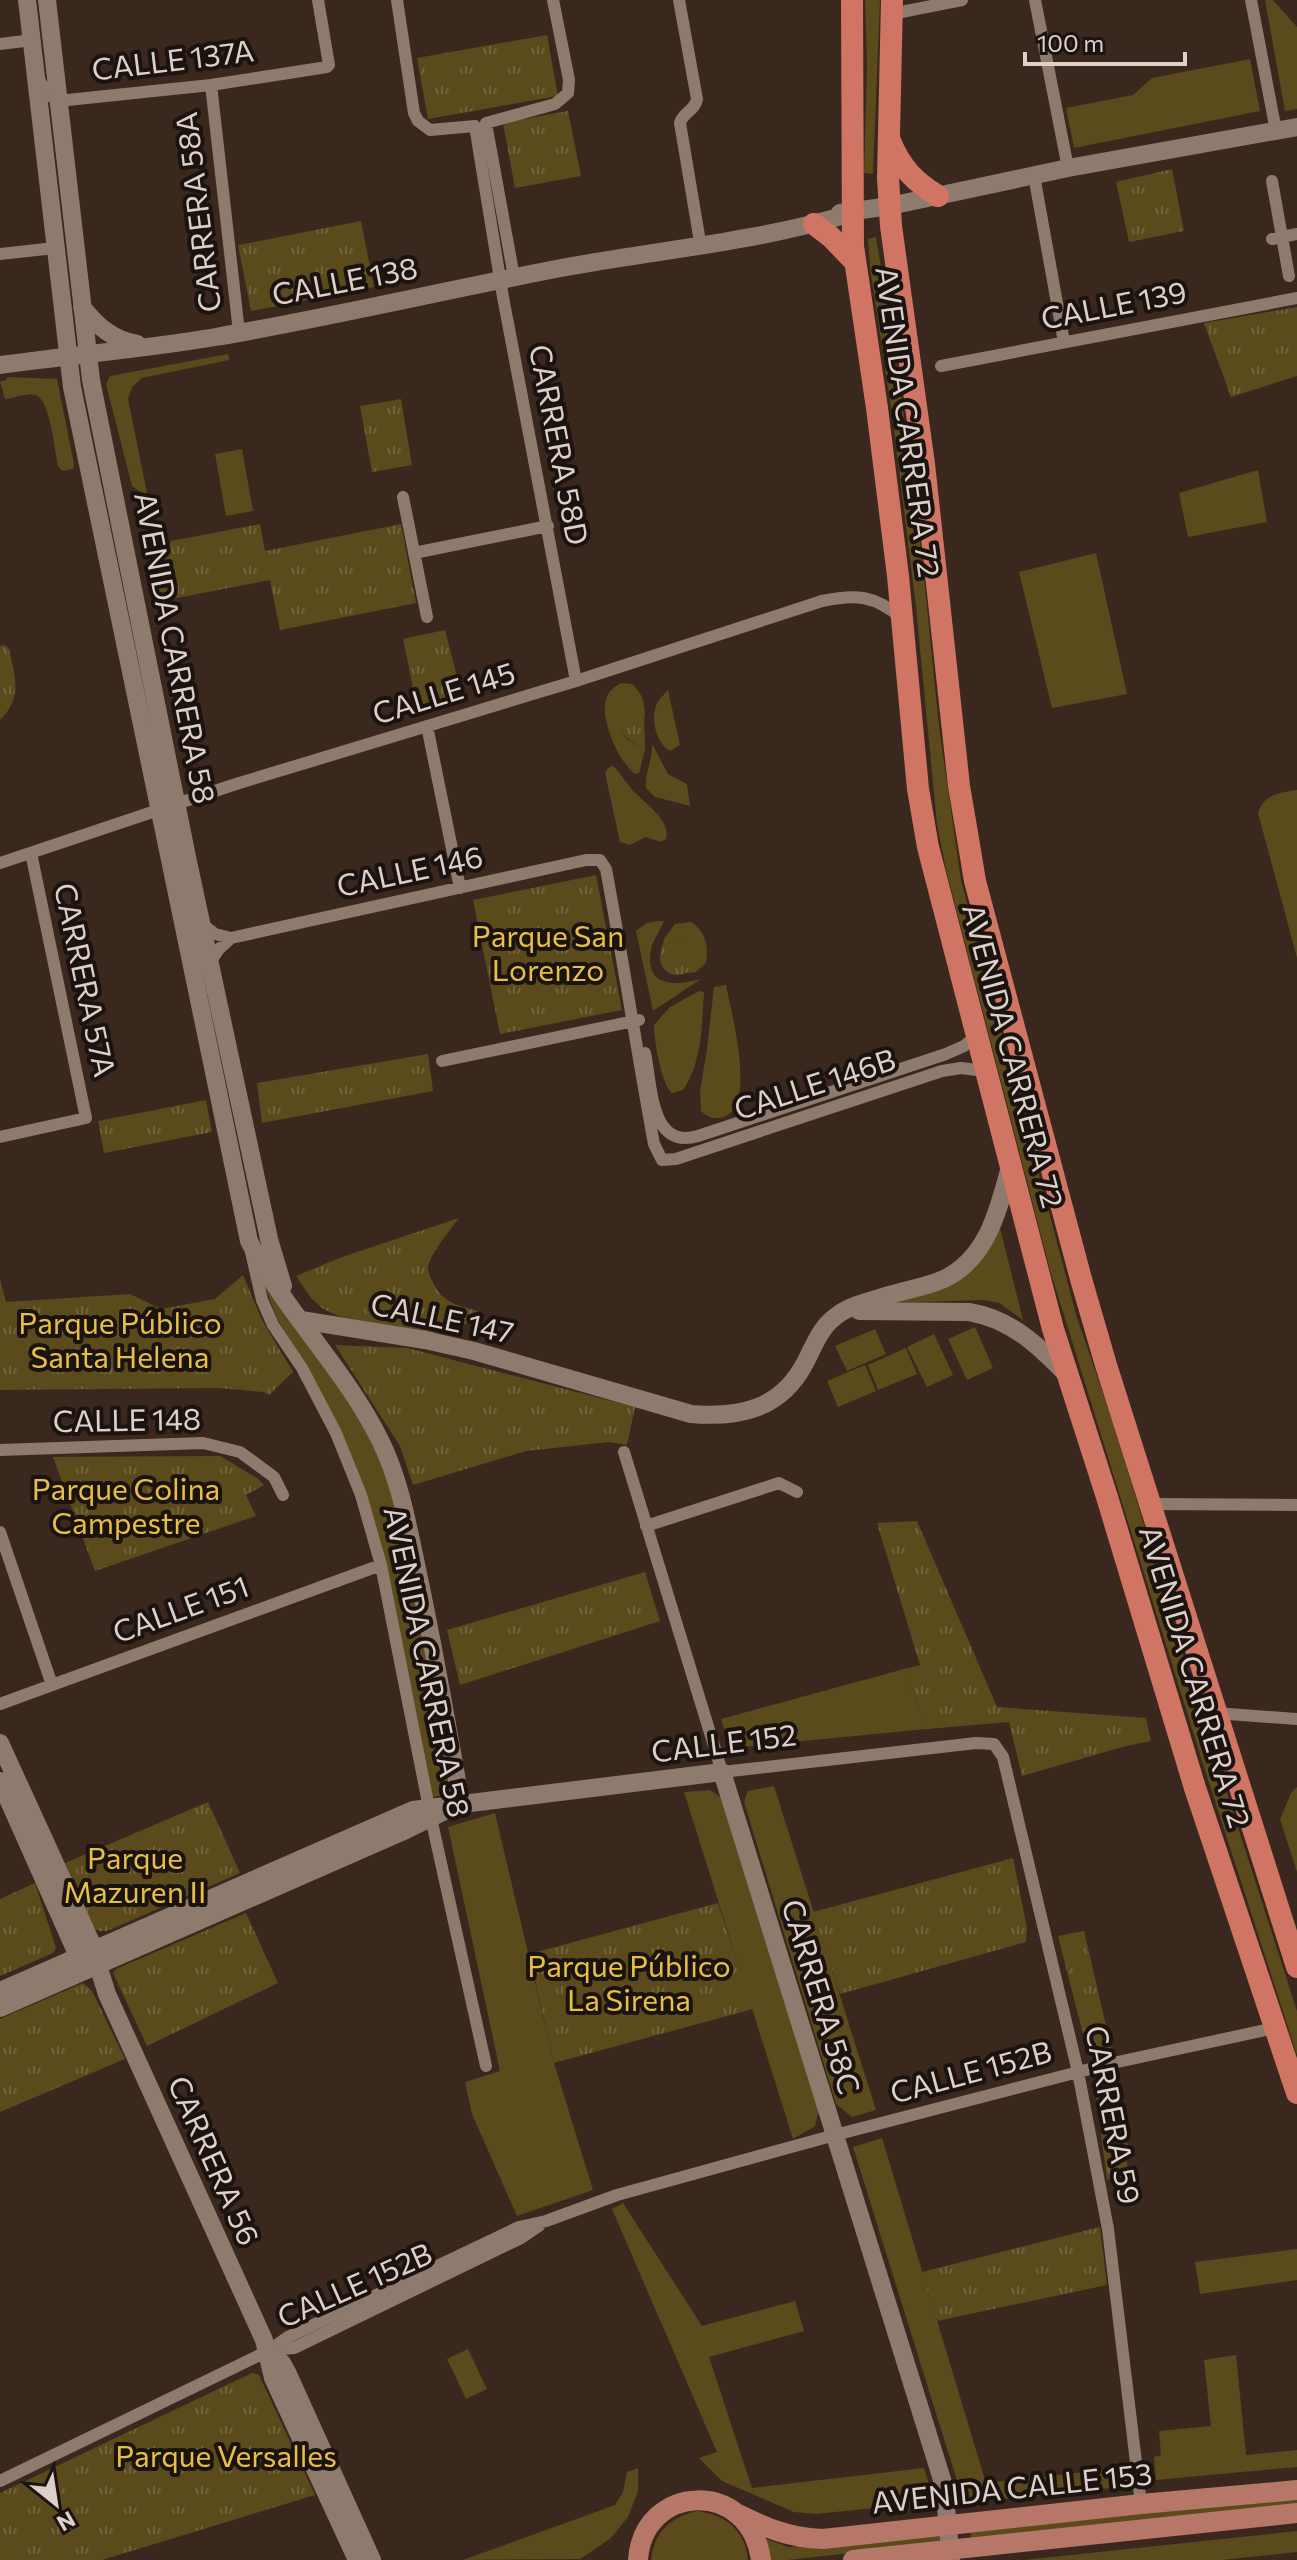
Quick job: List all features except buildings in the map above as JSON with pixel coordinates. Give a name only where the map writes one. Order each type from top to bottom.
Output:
[{"type":"highway","name":"AVENIDA CARRERA 72","points":[[852,0],[852,213],[855,262],[877,408],[918,789],[928,847],[1053,1329],[1195,1788],[1297,2093]]},
{"type":"highway","name":"AVENIDA CARRERA 72","points":[[891,7],[890,206],[924,464],[959,786],[975,881],[1081,1279],[1149,1504],[1297,1967]]},
{"type":"highway","points":[[888,136],[905,170],[938,196]]},
{"type":"highway","points":[[814,224],[855,262]]},
{"type":"main road","name":"AVENIDA CARRERA 58","points":[[27,0],[74,402],[118,604],[168,808],[202,924],[269,1239],[287,1300]]},
{"type":"main road","name":"AVENIDA CARRERA 58","points":[[47,0],[87,353],[249,1241],[374,1428],[397,1484],[434,1646],[461,1803]]},
{"type":"main road","name":"CALLE 138","points":[[0,365],[239,332],[508,278],[814,224],[852,213],[1068,168],[1297,126]]},
{"type":"main road","name":"CALLE 138","points":[[992,185],[1035,181],[1111,166],[1144,155]]},
{"type":"main road","name":"CALLE 138","points":[[633,255],[699,236],[813,215],[852,213]]},
{"type":"main road","points":[[82,307],[101,328],[115,337],[151,346]]},
{"type":"main road","name":"CALLE 138","points":[[0,355],[67,355]]},
{"type":"main road","name":"CALLE 147","points":[[301,1320],[425,1340],[571,1378],[645,1392],[691,1414],[720,1417],[752,1410],[782,1393],[801,1370],[823,1329],[844,1311],[928,1285],[965,1266],[985,1241],[999,1208],[1010,1167]]},
{"type":"main road","points":[[844,1311],[969,1312],[987,1315],[1019,1332],[1068,1376]]},
{"type":"main road","name":"CARRERA 56","points":[[0,1743],[90,1960],[268,2351],[273,2378],[357,2560]]},
{"type":"main road","name":"CALLE 152","points":[[0,2008],[90,1960],[413,1810],[430,1813],[461,1803],[722,1772]]},
{"type":"main road","name":"CARRERA 58C","points":[[722,1772],[944,2486],[951,2555]]},
{"type":"main road","name":"CARRERA 56","points":[[0,1781],[47,1888],[90,1960]]},
{"type":"main road","name":"CALLE 152","points":[[0,1991],[90,1960]]},
{"type":"main road","name":"CARRERA 56","points":[[268,2351],[287,2372],[372,2560]]},
{"type":"main road","name":"AVENIDA CALLE 153","points":[[645,2533],[662,2513],[687,2502],[715,2502],[776,2532],[805,2539],[823,2539],[1297,2490]]},
{"type":"main road","name":"AVENIDA CALLE 153","points":[[853,2560],[951,2555],[1297,2513]]},
{"type":"main road","points":[[738,2514],[755,2535],[761,2560]]},
{"type":"main road","points":[[623,2560],[645,2533]]},
{"type":"main road","points":[[638,2560],[645,2533]]},
{"type":"street","name":"CALLE 137A","points":[[36,74],[49,95],[58,101],[211,85],[327,67],[318,0]]},
{"type":"street","points":[[397,0],[414,113],[418,121],[430,130],[480,124],[555,104],[568,93],[569,80],[553,0]]},
{"type":"street","points":[[679,0],[697,99],[694,108],[683,116],[680,123],[699,236]]},
{"type":"street","points":[[891,7],[962,0]]},
{"type":"street","points":[[1035,0],[1068,168]]},
{"type":"street","points":[[1251,0],[1276,131]]},
{"type":"street","points":[[0,44],[32,40]]},
{"type":"street","name":"CARRERA 58A","points":[[211,85],[239,332]]},
{"type":"street","name":"CARRERA 58D","points":[[480,124],[576,681]]},
{"type":"street","points":[[1035,181],[1064,342]]},
{"type":"street","points":[[1272,181],[1277,238],[1289,276]]},
{"type":"street","points":[[1277,238],[1297,234]]},
{"type":"street","points":[[0,254],[55,248]]},
{"type":"street","name":"CALLE 139","points":[[941,366],[1297,298]]},
{"type":"street","points":[[403,497],[427,617]]},
{"type":"street","points":[[414,553],[548,526]]},
{"type":"street","name":"CALLE 145","points":[[0,863],[822,601],[846,596],[869,598],[902,618]]},
{"type":"street","points":[[427,726],[460,888]]},
{"type":"street","name":"CARRERA 57A","points":[[0,1137],[86,1118],[31,853]]},
{"type":"street","name":"CALLE 146","points":[[231,938],[586,860],[600,860],[606,869],[635,1021]]},
{"type":"street","points":[[202,924],[215,934],[231,938]]},
{"type":"street","points":[[210,962],[231,938]]},
{"type":"street","points":[[442,1061],[635,1021]]},
{"type":"street","name":"CALLE 146B","points":[[635,1021],[658,1119],[673,1137],[680,1139],[698,1136],[953,1051],[976,1036]]},
{"type":"street","name":"CALLE 146B","points":[[635,1021],[654,1144],[662,1160],[676,1159],[916,1079],[953,1069],[985,1071]]},
{"type":"street","points":[[912,1065],[916,1079]]},
{"type":"street","name":"AVENIDA CARRERA 58","points":[[249,1241],[262,1300],[273,1325],[302,1368],[340,1443],[361,1495],[381,1565],[430,1813],[486,2066]]},
{"type":"street","name":"CALLE 148","points":[[0,1450],[203,1443],[240,1452],[274,1477],[283,1495]]},
{"type":"street","name":"CARRERA 58C","points":[[624,1452],[722,1772]]},
{"type":"street","points":[[646,1526],[779,1483],[797,1492]]},
{"type":"street","points":[[1149,1504],[1297,1505]]},
{"type":"street","points":[[0,1532],[52,1685]]},
{"type":"street","name":"CALLE 151","points":[[0,1704],[381,1565]]},
{"type":"street","points":[[1215,1713],[1297,1719]]},
{"type":"street","name":"CALLE 152","points":[[722,1772],[976,1743],[994,1744]]},
{"type":"street","name":"CARRERA 59","points":[[994,1744],[1003,1757],[1078,2072],[1115,2275],[1141,2504]]},
{"type":"street","name":"CALLE 152B","points":[[0,2481],[268,2351],[294,2348],[521,2238],[546,2221],[617,2195],[1078,2072],[1275,2028]]},
{"type":"green space","points":[[865,0],[880,0],[873,174],[864,173]]},
{"type":"green space","points":[[1265,0],[1273,0],[1297,27],[1297,109],[1285,111]]},
{"type":"green space","points":[[547,35],[558,96],[428,119],[417,58]]},
{"type":"green space","points":[[1250,59],[1260,111],[1074,148],[1066,108],[1133,95],[1152,78]]},
{"type":"green space","points":[[568,111],[581,176],[515,188],[503,123]]},
{"type":"green space","points":[[1172,169],[1184,231],[1129,242],[1116,182]]},
{"type":"green space","points":[[361,221],[374,287],[251,311],[238,245]]},
{"type":"green space","points":[[876,237],[901,395],[939,726],[961,880],[1077,1318],[1114,1425],[1193,1688],[1297,2011],[1297,2055],[1050,1270],[946,870],[937,824],[916,607],[893,421],[870,267],[868,239]]},
{"type":"green space","points":[[1297,307],[1297,376],[1231,397],[1204,323]]},
{"type":"green space","points":[[228,354],[229,360],[142,378],[132,387],[128,399],[148,498],[132,486],[106,384],[110,376]]},
{"type":"green space","points":[[8,377],[57,379],[73,469],[62,471],[58,466],[48,416],[41,399],[29,394],[5,399],[0,382]]},
{"type":"green space","points":[[401,399],[412,465],[372,472],[360,406]]},
{"type":"green space","points":[[242,449],[253,511],[226,516],[215,454]]},
{"type":"green space","points":[[1258,470],[1267,522],[1188,537],[1179,493]]},
{"type":"green space","points":[[260,524],[265,551],[401,524],[416,603],[280,630],[270,580],[156,602],[151,571],[164,558],[171,541]]},
{"type":"green space","points":[[1096,553],[1127,694],[1052,708],[1019,572]]},
{"type":"green space","points":[[445,630],[462,696],[417,707],[403,639]]},
{"type":"green space","points":[[5,645],[9,649],[13,669],[15,695],[0,720],[0,646]]},
{"type":"green space","points":[[621,683],[632,684],[644,704],[645,720],[644,715],[619,729],[628,740],[645,750],[639,773],[635,774],[617,750],[605,716],[608,695]]},
{"type":"green space","points":[[668,690],[680,745],[670,751],[657,735],[654,721],[656,706]]},
{"type":"green space","points":[[627,709],[636,709],[644,715],[645,750],[619,729],[620,715]]},
{"type":"green space","points":[[652,744],[668,774],[687,784],[690,806],[655,797],[646,788]]},
{"type":"green space","points":[[613,766],[660,817],[667,832],[666,839],[661,842],[646,837],[630,845],[620,842],[605,773]]},
{"type":"green space","points":[[1297,790],[1297,958],[1258,813],[1268,798]]},
{"type":"green space","name":"Parque San Lorenzo","points":[[596,875],[622,1010],[500,1034],[473,900]]},
{"type":"green space","points":[[664,921],[652,945],[650,959],[655,976],[670,983],[701,979],[653,1011],[636,931],[647,923]]},
{"type":"green space","points":[[691,922],[705,939],[706,963],[696,972],[680,974],[685,973],[687,944],[671,942],[660,954],[664,939],[675,924]]},
{"type":"green space","points":[[677,941],[689,946],[694,958],[689,970],[677,975],[665,970],[660,958],[665,946]]},
{"type":"green space","points":[[726,985],[739,1056],[739,1095],[734,1109],[724,1117],[714,1118],[701,1111],[700,1091],[714,987]]},
{"type":"green space","points":[[699,991],[704,992],[694,1068],[683,1090],[672,1093],[661,1071],[654,1025],[670,1007]]},
{"type":"green space","points":[[428,1054],[433,1091],[262,1123],[257,1083]]},
{"type":"green space","points":[[206,1100],[212,1132],[104,1153],[98,1121]]},
{"type":"green space","points":[[459,1218],[436,1249],[428,1269],[435,1287],[445,1298],[456,1305],[478,1311],[473,1322],[433,1333],[341,1317],[323,1309],[296,1276],[342,1257]]},
{"type":"green space","points":[[999,1224],[1023,1320],[999,1303],[985,1300],[886,1303],[955,1282],[978,1261]]},
{"type":"green space","points":[[260,1274],[361,1418],[383,1463],[393,1492],[454,1794],[432,1797],[361,1481],[327,1404],[277,1319]]},
{"type":"green space","name":"Parque Público Santa Helena","points":[[243,1275],[262,1320],[293,1372],[269,1395],[218,1388],[0,1390],[0,1279],[6,1302],[130,1294],[161,1309],[215,1299]]},
{"type":"green space","points":[[975,1327],[993,1368],[967,1380],[948,1339]]},
{"type":"green space","points":[[875,1329],[886,1354],[847,1371],[835,1346]]},
{"type":"green space","points":[[934,1334],[953,1375],[927,1387],[907,1347]]},
{"type":"green space","points":[[335,1345],[407,1348],[635,1407],[627,1445],[609,1442],[526,1451],[413,1485],[400,1446]]},
{"type":"green space","points":[[906,1348],[917,1374],[878,1390],[868,1365]]},
{"type":"green space","points":[[865,1365],[876,1391],[838,1407],[827,1381]]},
{"type":"green space","name":"Parque Colina Campestre","points":[[220,1456],[264,1485],[246,1495],[256,1516],[95,1571],[53,1457]]},
{"type":"green space","points":[[917,1521],[997,1707],[1146,1718],[1151,1741],[1022,1776],[1009,1722],[927,1729],[904,1669],[920,1665],[877,1523]]},
{"type":"green space","points":[[645,1572],[660,1621],[460,1685],[447,1630]]},
{"type":"green space","points":[[904,1669],[927,1729],[730,1748],[721,1719]]},
{"type":"green space","points":[[774,1786],[876,2110],[852,2117],[836,2104],[744,1802],[748,1791]]},
{"type":"green space","points":[[1297,1787],[1297,1872],[1280,1819],[1291,1793]]},
{"type":"green space","points":[[710,1790],[723,1799],[819,2110],[815,2126],[793,2139],[684,1792]]},
{"type":"green space","name":"Parque Mazuren II","points":[[208,1802],[240,1873],[107,1931],[92,1927],[65,1863]]},
{"type":"green space","points":[[495,1813],[554,2063],[593,2190],[517,2216],[472,2114],[465,2082],[500,2071],[448,1827]]},
{"type":"green space","points":[[1013,1858],[1027,1928],[1026,1942],[840,1994],[813,1912]]},
{"type":"green space","name":"Parque Mazuren II","points":[[35,1883],[56,1948],[53,1953],[0,1976],[0,1899]]},
{"type":"green space","name":"Parque Público La Sirena","points":[[718,1903],[753,2009],[554,2063],[529,1954]]},
{"type":"green space","name":"Parque Mazuren II","points":[[246,1913],[278,1983],[147,2046],[113,1973],[116,1969]]},
{"type":"green space","points":[[1084,1931],[1112,2051],[1097,2054],[1085,2042],[1058,1936]]},
{"type":"green space","name":"Parque Mazuren II","points":[[83,1983],[92,1991],[125,2059],[0,2112],[0,2019]]},
{"type":"green space","points":[[1112,2073],[1123,2139],[1128,2144],[1125,2151],[1129,2175],[1107,2180],[1095,2087],[1102,2076]]},
{"type":"green space","points":[[882,2138],[986,2483],[1129,2467],[1130,2480],[1121,2487],[964,2503],[853,2147]]},
{"type":"green space","points":[[623,2203],[702,2326],[795,2301],[804,2331],[709,2357],[752,2488],[924,2468],[935,2502],[815,2514],[794,2512],[722,2481],[699,2458],[717,2452],[612,2209]]},
{"type":"green space","points":[[1100,2227],[1107,2285],[937,2321],[922,2272]]},
{"type":"green space","points":[[1297,2249],[1297,2280],[1200,2294],[1195,2262]]},
{"type":"green space","points":[[468,2349],[487,2389],[466,2399],[447,2359]]},
{"type":"green space","points":[[1236,2355],[1246,2455],[1297,2450],[1297,2467],[1156,2480],[1154,2457],[1161,2455],[1159,2431],[1211,2426],[1204,2360]]},
{"type":"green space","name":"Parque Versalles","points":[[252,2373],[259,2375],[315,2495],[102,2560],[0,2560],[0,2493]]},
{"type":"green space","points":[[638,2468],[638,2491],[628,2517],[610,2539],[580,2559],[463,2560],[615,2505],[623,2492],[627,2472]]},
{"type":"green space","points":[[1297,2496],[1297,2505],[971,2538],[970,2529]]},
{"type":"green space","points":[[697,2511],[717,2516],[732,2526],[743,2540],[748,2560],[651,2560],[656,2541],[665,2527],[679,2517]]},
{"type":"green space","points":[[1297,2531],[1297,2552],[1222,2560],[1024,2560]]},
{"type":"green space","points":[[940,2533],[941,2543],[787,2560],[770,2560],[764,2538],[788,2547]]}]
